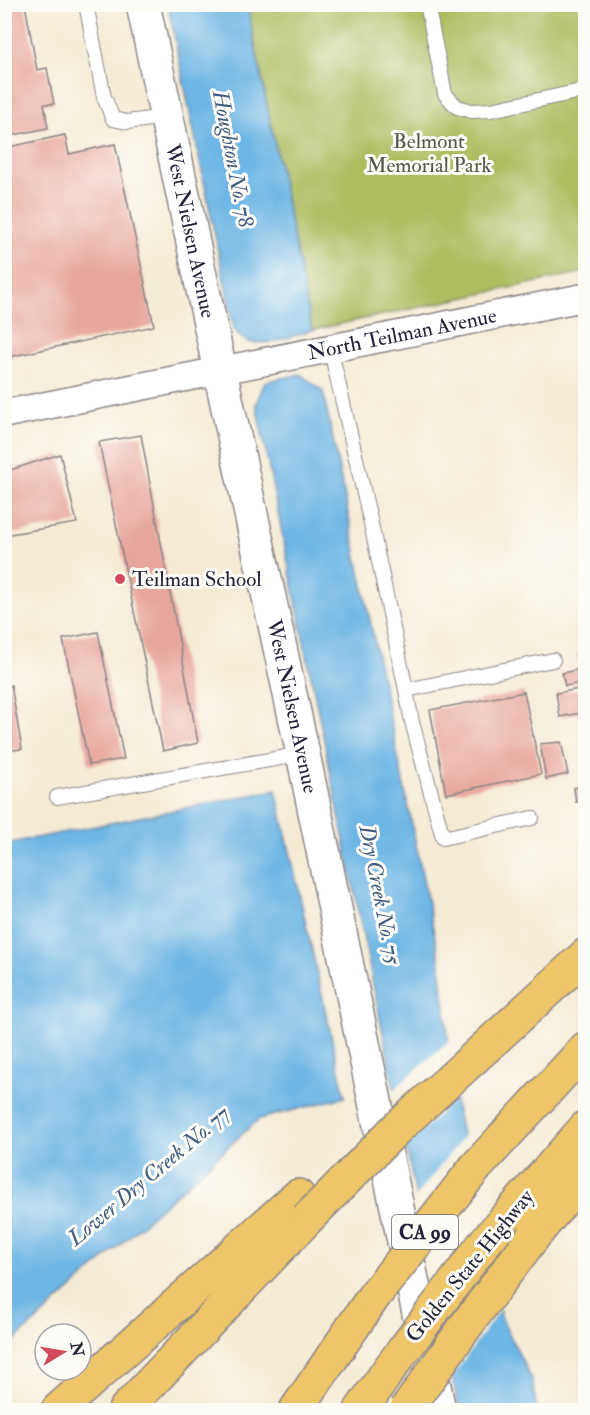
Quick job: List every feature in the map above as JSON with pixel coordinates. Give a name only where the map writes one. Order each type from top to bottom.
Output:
[{"type":"highway","points":[[58,1410],[394,1131],[585,955]]},
{"type":"highway","name":"CA 99","points":[[296,1410],[374,1296],[476,1167],[585,1048]]},
{"type":"highway","name":"Golden State Highway","points":[[361,1410],[486,1241],[585,1127]]},
{"type":"highway","points":[[406,1410],[465,1327],[585,1173]]},
{"type":"highway","points":[[125,1410],[303,1208]]},
{"type":"street","name":"West Nielsen Avenue","points":[[143,4],[219,371],[303,754],[439,1410]]},
{"type":"street","name":"North Teilman Avenue","points":[[4,414],[585,297]]},
{"type":"lane","points":[[86,4],[104,97],[113,119],[127,122],[166,117]]},
{"type":"lane","points":[[427,4],[445,94],[457,107],[472,111],[491,110],[585,90]]},
{"type":"lane","points":[[330,347],[370,519],[412,722],[443,838],[532,818]]},
{"type":"lane","points":[[406,690],[553,660]]},
{"type":"lane","points":[[57,797],[303,754]]},
{"type":"green space","name":"Belmont Memorial Park","points":[[247,5],[585,5],[585,272],[312,330]]},
{"type":"water","name":"Houghton No. 78","points":[[168,5],[247,5],[312,330],[278,341],[260,343],[245,340],[234,329]]},
{"type":"water","name":"Dry Creek No. 75","points":[[300,374],[323,391],[439,957],[456,1106],[502,1320],[532,1380],[537,1410],[459,1410],[256,404],[265,382]]},
{"type":"water","name":"Lower Dry Creek No. 77","points":[[276,790],[345,1097],[259,1119],[5,1349],[5,844]]},
{"type":"pier","points":[[451,1039],[458,1095],[403,1150],[391,1092]]},
{"type":"pier","points":[[465,1135],[502,1306],[450,1380],[413,1200]]},
{"type":"building","points":[[4,4],[25,4],[37,70],[47,68],[54,104],[44,104],[48,128],[4,137]]},
{"type":"building","points":[[65,135],[69,154],[115,144],[154,326],[4,358],[4,148]]},
{"type":"building","points":[[141,435],[198,743],[163,751],[99,442]]},
{"type":"building","points":[[60,454],[77,523],[4,535],[4,472]]},
{"type":"building","points":[[98,632],[124,759],[89,765],[63,639]]},
{"type":"building","points":[[586,651],[586,659],[579,661],[577,653]]},
{"type":"building","points":[[586,668],[586,682],[565,686],[562,673]]},
{"type":"building","points":[[11,685],[22,749],[4,751],[4,687]]},
{"type":"building","points":[[586,688],[586,712],[560,717],[556,693]]},
{"type":"building","points":[[524,692],[541,774],[446,794],[430,710]]},
{"type":"building","points":[[561,742],[568,774],[546,779],[540,744]]},
{"type":"building","points":[[586,785],[586,800],[576,802],[574,788]]},
{"type":"place","name":"Teilman School","points":[[120,579]]}]
